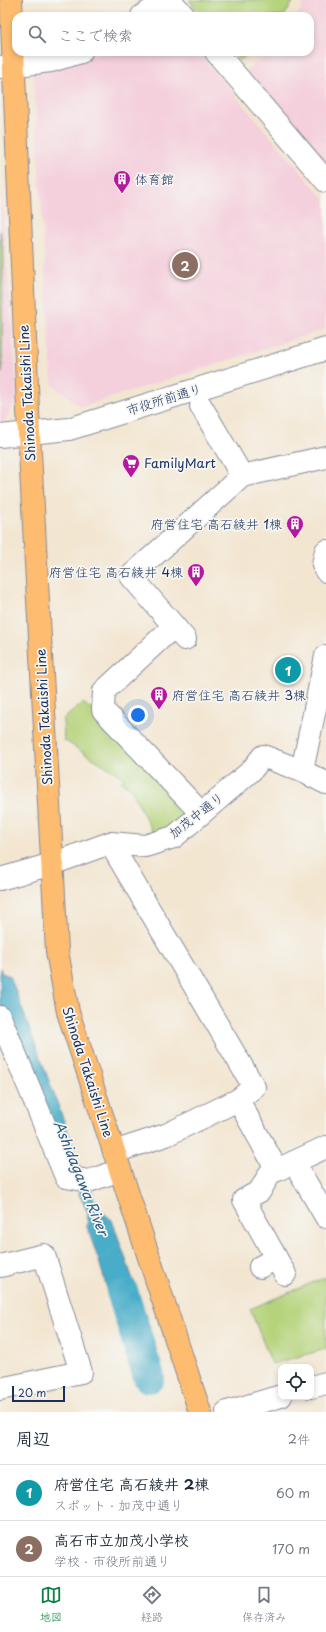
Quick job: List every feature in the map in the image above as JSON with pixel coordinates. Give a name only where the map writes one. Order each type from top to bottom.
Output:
[{"type":"main road","name":"Shinoda Takaishi Line","points":[[11,0],[6,66],[29,434],[57,951],[68,1012],[200,1412]]},
{"type":"street","points":[[149,12],[169,0],[180,12]]},
{"type":"street","points":[[6,66],[51,61],[68,56]]},
{"type":"street","points":[[219,56],[326,181]]},
{"type":"street","name":"市役所前通り","points":[[0,436],[29,434],[69,428],[326,349]]},
{"type":"street","points":[[201,406],[242,476]]},
{"type":"street","points":[[201,813],[103,710],[104,691],[180,632],[131,576],[242,476],[326,457]]},
{"type":"street","points":[[326,551],[323,565],[326,570]]},
{"type":"street","points":[[302,771],[325,663]]},
{"type":"street","name":"加茂中通り","points":[[0,879],[52,864],[110,843],[145,846],[174,837],[251,771],[263,756],[302,771],[326,783]]},
{"type":"street","points":[[0,1016],[66,1177],[80,1180],[166,1135],[238,1100],[254,1087],[110,843]]},
{"type":"street","points":[[238,1100],[286,1166],[326,1217]]},
{"type":"street","points":[[274,1267],[244,1200],[260,1191],[270,1173],[326,1147]]},
{"type":"street","points":[[0,1266],[44,1254],[81,1372],[0,1389]]},
{"type":"street","points":[[314,1386],[326,1383]]},
{"type":"street","points":[[227,1412],[278,1397]]},
{"type":"shaded area","points":[[305,0],[326,0],[326,181],[238,77],[264,56],[314,56],[314,12],[299,12]]},
{"type":"shaded area","points":[[87,56],[201,56],[326,201],[326,329],[81,407],[52,384],[33,68],[50,67]]},
{"type":"shaded area","points":[[0,185],[18,398],[3,423],[0,423]]},
{"type":"green space","points":[[189,0],[294,0],[286,12],[200,12]]},
{"type":"green space","points":[[236,56],[246,56],[240,60]]},
{"type":"green space","points":[[0,231],[3,250],[2,373],[0,365]]},
{"type":"green space","points":[[83,703],[104,720],[185,807],[185,821],[154,835],[130,787],[121,782],[124,778],[64,740],[63,719]]},
{"type":"green space","points":[[326,1277],[326,1349],[272,1364],[250,1309]]},
{"type":"water","points":[[0,968],[2,973],[10,976],[71,1140],[82,1175],[73,1173],[52,1128],[0,1002]]},
{"type":"water","points":[[74,1183],[90,1185],[96,1207],[112,1220],[150,1328],[121,1338],[99,1261],[87,1227],[88,1213]]},
{"type":"water","points":[[148,1349],[157,1376],[144,1380],[134,1353]]},
{"type":"waterway","name":"Ashidagawa River","points":[[122,1291],[149,1377]]},
{"type":"place","name":"体育館","points":[[122,194]]},
{"type":"place","name":"高石市立加茂小学校","points":[[185,265]]},
{"type":"place","name":"FamilyMart","points":[[131,478]]},
{"type":"place","name":"府営住宅 高石綾井 1棟","points":[[295,539]]},
{"type":"place","name":"府営住宅 高石綾井 4棟","points":[[196,587]]},
{"type":"place","name":"府営住宅 高石綾井 2棟","points":[[288,670]]},
{"type":"place","name":"府営住宅 高石綾井 3棟","points":[[159,710]]}]
